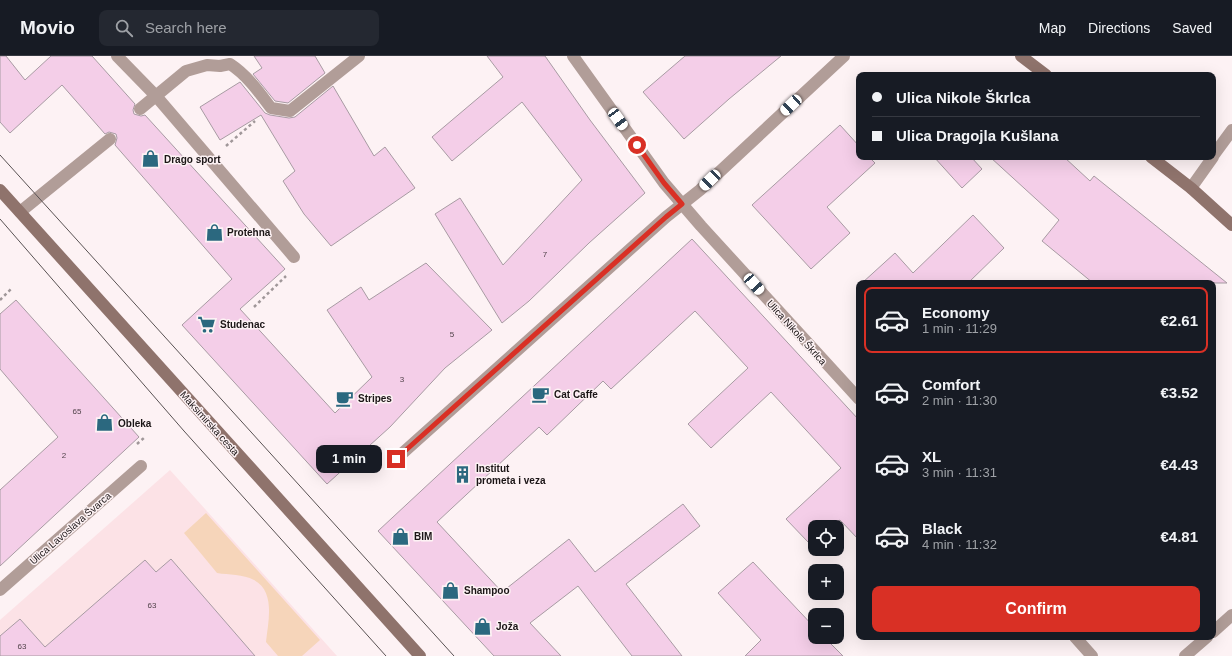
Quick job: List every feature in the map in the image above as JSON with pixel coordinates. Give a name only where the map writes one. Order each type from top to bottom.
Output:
[{"type":"main road","points":[[1021,56],[1042,72]]},
{"type":"main road","points":[[1155,160],[1191,188],[1232,224]]},
{"type":"main road","name":"Maksimirska cesta","points":[[0,190],[420,656]]},
{"type":"street","points":[[117,56],[156,96],[294,257]]},
{"type":"street","points":[[140,109],[186,71],[207,65],[220,66],[233,60],[240,71],[271,108],[290,111],[359,56]]},
{"type":"street","name":"Ulica Nikole Škrlca","points":[[573,56],[664,183],[856,396]]},
{"type":"street","points":[[396,459],[666,217],[700,190],[844,56]]},
{"type":"street","points":[[1216,153],[1232,130]]},
{"type":"street","points":[[20,212],[110,139]]},
{"type":"street","points":[[1191,188],[1211,160]]},
{"type":"street","name":"Ulica Lavoslava Švarca","points":[[0,590],[141,466]]},
{"type":"street","points":[[1216,629],[1232,615]]},
{"type":"street","points":[[1078,640],[1092,656]]},
{"type":"street","points":[[1185,656],[1204,640]]},
{"type":"path","points":[[210,159],[271,108]]},
{"type":"path","points":[[254,307],[294,268],[294,257]]},
{"type":"path","points":[[0,300],[11,289]]},
{"type":"shaded area","points":[[170,470],[337,656],[0,656],[0,620]]},
{"type":"shaded area","points":[[206,513],[320,640],[302,656],[278,656],[266,642],[269,608],[268,600],[261,585],[254,580],[245,577],[217,573],[184,533]]},
{"type":"building","points":[[0,56],[6,56],[25,80],[51,56],[92,56],[135,104],[133,110],[134,114],[141,116],[145,115],[285,269],[240,309],[335,413],[372,377],[327,310],[361,287],[369,300],[426,263],[492,330],[445,368],[390,427],[327,484],[182,325],[232,279],[115,145],[117,138],[116,134],[109,132],[105,134],[62,85],[10,133],[0,122]]},
{"type":"building","points":[[254,56],[315,56],[325,73],[288,103],[275,101],[253,74],[262,68]]},
{"type":"building","points":[[487,56],[545,56],[590,120],[645,193],[589,243],[529,301],[502,323],[435,214],[460,198],[503,265],[582,180],[522,102],[452,161],[432,137],[503,77]]},
{"type":"building","points":[[685,56],[781,56],[684,139],[643,92]]},
{"type":"building","points":[[240,82],[265,113],[289,118],[295,117],[333,86],[374,156],[385,147],[415,188],[331,246],[304,214],[283,181],[295,171],[261,115],[220,140],[200,107]]},
{"type":"building","points":[[840,125],[856,143],[856,160],[872,160],[875,163],[827,207],[850,233],[811,269],[752,205]]},
{"type":"building","points":[[937,160],[974,160],[982,169],[962,188]]},
{"type":"building","points":[[993,160],[1067,160],[1090,181],[1094,176],[1227,283],[1216,283],[1216,280],[1089,280],[1042,241],[1059,220]]},
{"type":"building","points":[[973,215],[1004,248],[971,280],[865,280],[895,253],[913,273]]},
{"type":"building","points":[[692,239],[856,417],[856,537],[844,524],[844,520],[808,520],[808,542],[786,519],[841,468],[771,392],[711,448],[688,424],[748,368],[695,311],[611,389],[603,381],[547,435],[539,427],[437,522],[502,592],[569,539],[595,572],[683,504],[700,526],[626,584],[682,656],[632,656],[578,586],[530,623],[561,656],[494,656],[378,531]]},
{"type":"building","points":[[16,300],[139,437],[0,566],[0,490],[58,437],[0,369],[0,314]]},
{"type":"building","points":[[171,559],[255,656],[0,656],[0,636],[20,619],[45,647],[145,560],[156,572]]},
{"type":"building","points":[[753,562],[808,621],[808,644],[831,644],[843,656],[745,656],[761,640],[718,593]]},
{"type":"tram line","points":[[0,155],[454,656]]},
{"type":"tram line","points":[[0,219],[184,431],[386,656]]},
{"type":"place","name":"Drago sport","points":[[151,159]]},
{"type":"place","name":"Protehna","points":[[214,232]]},
{"type":"place","name":"Studenac","points":[[207,324]]},
{"type":"place","name":"Cat Caffe","points":[[541,394]]},
{"type":"place","name":"Stripes","points":[[345,398]]},
{"type":"place","name":"Obleka","points":[[105,423]]},
{"type":"place","name":"Institut prometa i veza","points":[[463,474]]},
{"type":"place","name":"BIM","points":[[401,536]]},
{"type":"place","name":"Shampoo","points":[[451,590]]},
{"type":"place","name":"Joža","points":[[483,626]]},
{"type":"route","points":[[396,459],[682,204],[664,183],[637,145]]}]
